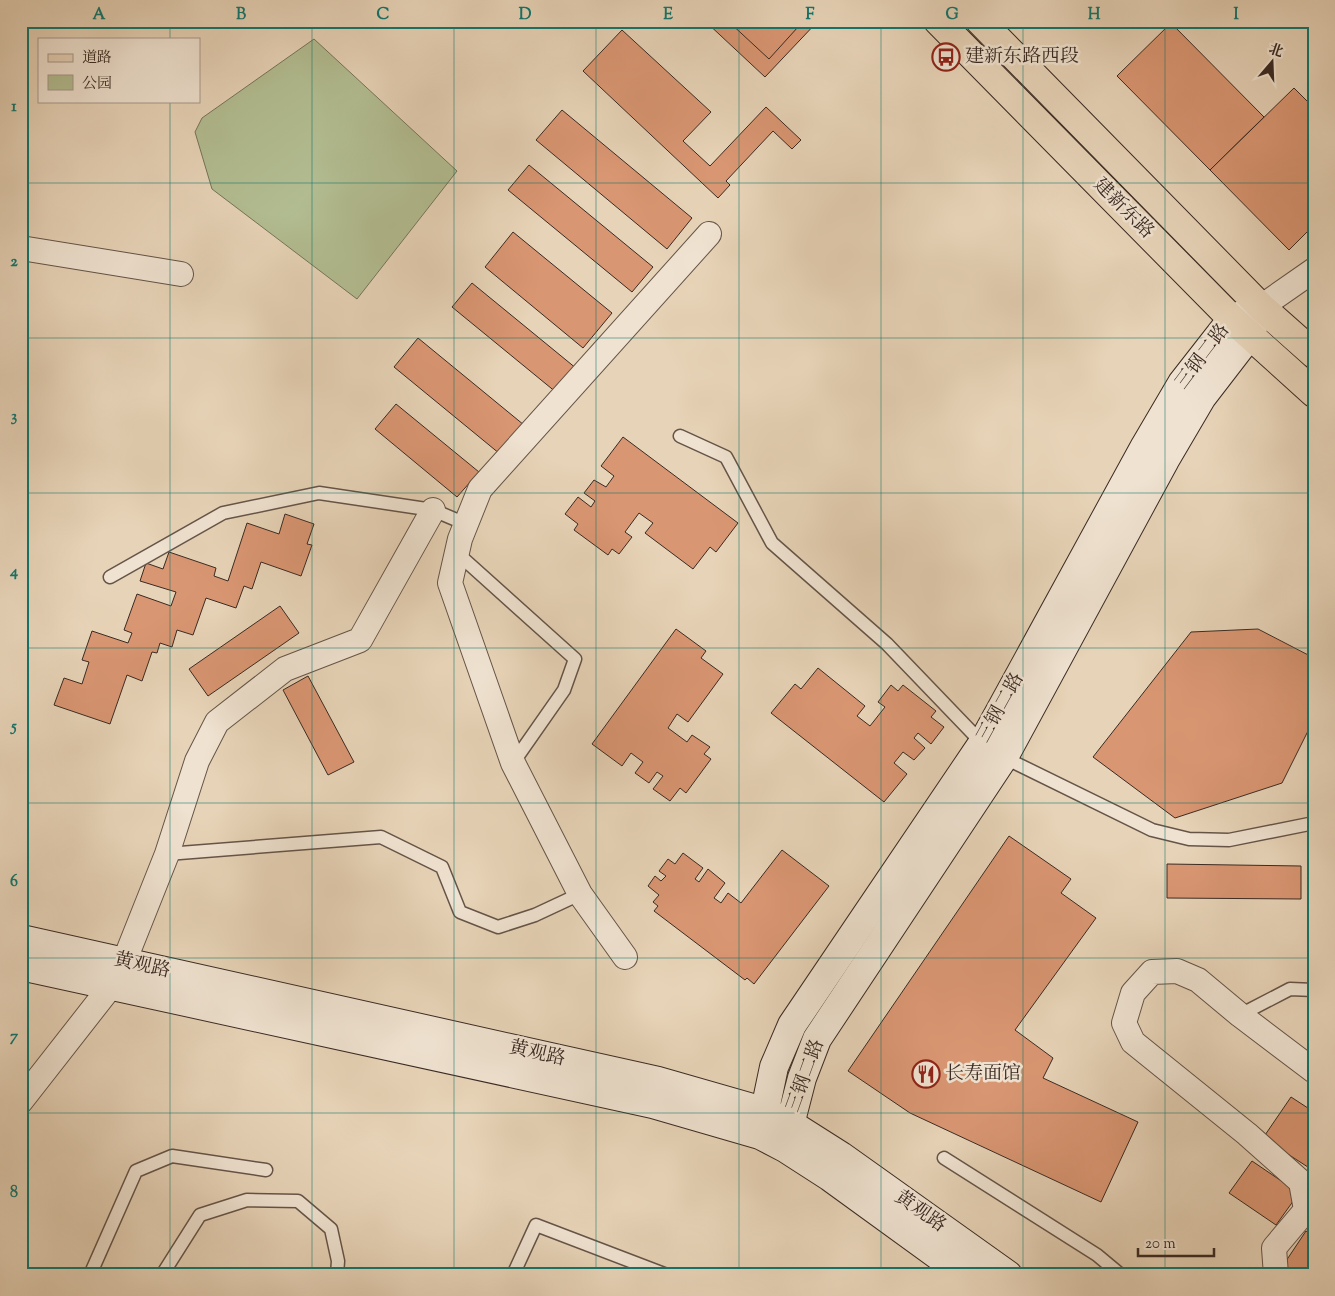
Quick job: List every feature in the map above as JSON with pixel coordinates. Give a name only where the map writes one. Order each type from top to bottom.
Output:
[{"type":"main road","name":"建新东路","points":[[938,21],[1240,327],[1314,393]]},
{"type":"main road","name":"建新东路","points":[[980,21],[1261,308],[1314,354]]},
{"type":"main road","name":"三钢二路","points":[[787,1136],[802,1078],[817,1039],[993,750],[1145,446],[1182,383],[1261,308]]},
{"type":"main road","name":"三钢二路","points":[[761,1123],[774,1067],[792,1025],[993,750]]},
{"type":"main road","name":"黄观路","points":[[21,939],[649,1079],[761,1123],[787,1136],[841,1156],[1008,1275]]},
{"type":"main road","name":"黄观路","points":[[21,966],[653,1104],[761,1123]]},
{"type":"main road","name":"黄观路","points":[[787,1136],[830,1177],[965,1275]]},
{"type":"street","points":[[625,957],[580,894],[513,763],[450,583],[457,552],[480,489],[709,234]]},
{"type":"street","points":[[21,248],[181,274]]},
{"type":"street","points":[[1261,308],[1314,270]]},
{"type":"street","points":[[21,1100],[111,986],[124,962],[167,854],[196,761],[217,722],[285,669],[360,640],[433,510]]},
{"type":"street","points":[[1276,1275],[1274,1248],[1306,1210],[1301,1182],[1247,1134],[1133,1042],[1124,1023],[1133,993],[1152,972],[1177,971],[1198,980],[1240,1015],[1314,1071]]},
{"type":"lane","points":[[680,436],[726,457],[772,543],[887,644],[993,750],[1152,830],[1189,839],[1228,840],[1314,823]]},
{"type":"lane","points":[[110,577],[223,513],[319,493],[433,510],[466,524]]},
{"type":"lane","points":[[457,552],[575,659],[564,690],[513,763]]},
{"type":"lane","points":[[167,854],[381,837],[442,867],[460,912],[498,927],[535,915],[580,894]]},
{"type":"lane","points":[[1240,1015],[1290,989],[1314,990]]},
{"type":"lane","points":[[90,1275],[136,1171],[172,1156],[266,1170]]},
{"type":"lane","points":[[944,1158],[1097,1255],[1121,1275]]},
{"type":"lane","points":[[162,1275],[200,1215],[247,1200],[298,1201],[331,1229],[338,1261],[337,1275]]},
{"type":"lane","points":[[513,1275],[536,1225],[667,1275]]},
{"type":"green space","points":[[314,39],[457,171],[357,299],[212,189],[195,132],[202,118]]},
{"type":"building","points":[[705,21],[818,21],[765,77]]},
{"type":"building","points":[[728,21],[792,21],[798,27],[769,59]]},
{"type":"building","points":[[1171,23],[1264,117],[1210,170],[1117,76]]},
{"type":"building","points":[[622,30],[711,112],[683,141],[710,166],[766,107],[801,140],[792,149],[773,131],[726,181],[730,185],[718,198],[583,71]]},
{"type":"building","points":[[1294,88],[1314,108],[1314,225],[1289,250],[1210,170]]},
{"type":"building","points":[[562,110],[692,218],[667,249],[536,140]]},
{"type":"building","points":[[529,165],[653,267],[632,292],[508,190]]},
{"type":"building","points":[[513,232],[612,313],[583,348],[485,267]]},
{"type":"building","points":[[472,283],[577,369],[557,393],[452,307]]},
{"type":"building","points":[[418,338],[524,425],[500,454],[394,367]]},
{"type":"building","points":[[396,404],[479,472],[457,497],[375,429]]},
{"type":"building","points":[[623,437],[738,523],[716,552],[710,547],[693,569],[645,533],[653,523],[639,513],[625,532],[632,537],[619,554],[612,549],[608,555],[574,530],[578,524],[565,514],[578,497],[591,507],[595,501],[584,493],[594,480],[606,487],[614,476],[601,466]]},
{"type":"building","points":[[285,514],[314,524],[307,544],[312,545],[301,576],[261,562],[252,589],[244,586],[236,608],[206,598],[193,635],[177,630],[172,647],[160,643],[157,653],[152,652],[142,681],[127,675],[110,724],[54,705],[64,678],[82,684],[89,662],[82,660],[92,631],[128,643],[132,633],[124,630],[137,594],[171,606],[176,592],[140,581],[146,563],[163,569],[169,552],[216,568],[214,576],[228,581],[247,523],[279,534]]},
{"type":"building","points":[[280,606],[299,633],[208,696],[189,669]]},
{"type":"building","points":[[676,629],[706,651],[701,658],[723,674],[688,722],[677,714],[668,728],[687,742],[692,735],[710,747],[704,754],[711,759],[686,793],[680,788],[670,801],[653,789],[663,776],[657,772],[649,783],[635,773],[643,762],[631,753],[622,766],[592,744]]},
{"type":"building","points":[[1258,629],[1314,658],[1314,719],[1282,783],[1175,818],[1093,757],[1191,632]]},
{"type":"building","points":[[818,668],[865,706],[857,716],[870,726],[885,707],[878,702],[891,685],[898,691],[903,685],[936,711],[931,717],[944,727],[931,744],[918,733],[914,738],[925,748],[914,760],[903,752],[894,763],[907,774],[884,802],[771,713],[795,684],[801,689]]},
{"type":"building","points":[[308,676],[354,762],[328,775],[283,690]]},
{"type":"building","points":[[1009,836],[1071,879],[1061,893],[1096,918],[1015,1030],[1053,1058],[1043,1078],[1138,1122],[1101,1202],[910,1113],[848,1071]]},
{"type":"building","points":[[782,850],[829,886],[754,984],[747,978],[745,980],[654,911],[658,906],[653,902],[659,895],[648,886],[655,876],[661,881],[666,876],[659,871],[668,859],[675,864],[683,853],[703,868],[695,879],[699,882],[708,869],[725,883],[714,898],[721,903],[728,893],[741,903]]},
{"type":"building","points":[[1167,864],[1301,866],[1301,899],[1167,898]]},
{"type":"building","points":[[1291,1097],[1314,1112],[1314,1171],[1263,1138]]},
{"type":"building","points":[[1252,1161],[1299,1193],[1276,1225],[1229,1193]]},
{"type":"building","points":[[1306,1231],[1314,1236],[1314,1275],[1287,1275],[1280,1270]]},
{"type":"place","name":"建新东路西段","points":[[946,57]]},
{"type":"place","name":"长寿面馆","points":[[926,1074]]}]
